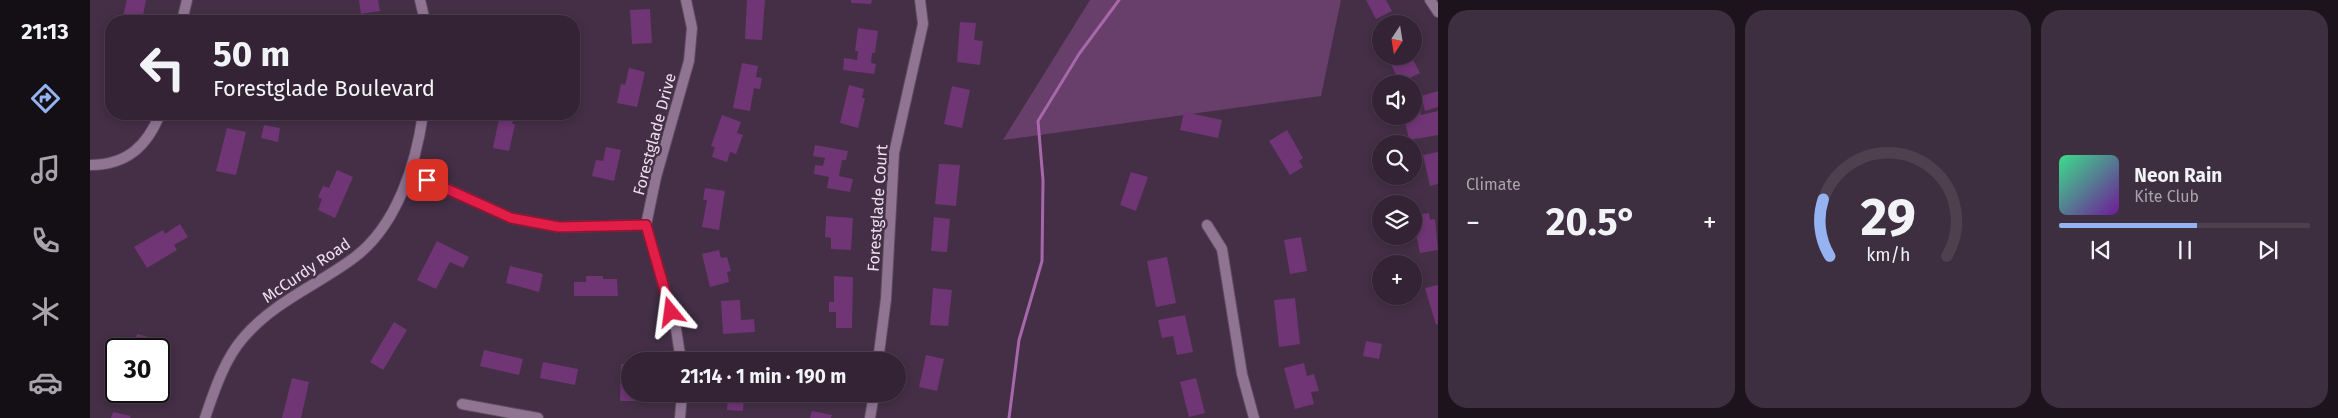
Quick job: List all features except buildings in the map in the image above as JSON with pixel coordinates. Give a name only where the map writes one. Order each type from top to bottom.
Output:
[{"type":"street","points":[[183,15],[187,0]]},
{"type":"street","points":[[420,0],[424,15]]},
{"type":"street","name":"Forestglade Drive","points":[[680,352],[676,329],[646,225],[656,177],[689,61],[692,28],[686,0]]},
{"type":"street","name":"Forestglade Court","points":[[879,352],[886,299],[894,153],[923,24],[920,0]]},
{"type":"street","points":[[1430,0],[1438,12]]},
{"type":"street","points":[[90,165],[120,160],[138,150],[153,132],[158,120]]},
{"type":"street","name":"McCurdy Road","points":[[205,418],[225,368],[243,338],[263,317],[356,257],[373,240],[390,216],[410,172],[423,120]]},
{"type":"street","points":[[410,172],[511,218],[559,227],[646,225]]},
{"type":"street","points":[[1207,226],[1222,249],[1242,374],[1254,418]]},
{"type":"street","points":[[680,418],[681,402]]},
{"type":"street","points":[[870,418],[873,402]]},
{"type":"street","points":[[462,404],[538,418]]},
{"type":"shaded area","points":[[1090,0],[1341,0],[1321,96],[1003,140]]},
{"type":"waterway","points":[[1009,418],[1019,340],[1042,261],[1043,180],[1038,121],[1079,54],[1119,0]]},
{"type":"route","points":[[427,180],[494,212],[511,218],[559,227],[646,225],[671,312]]}]
